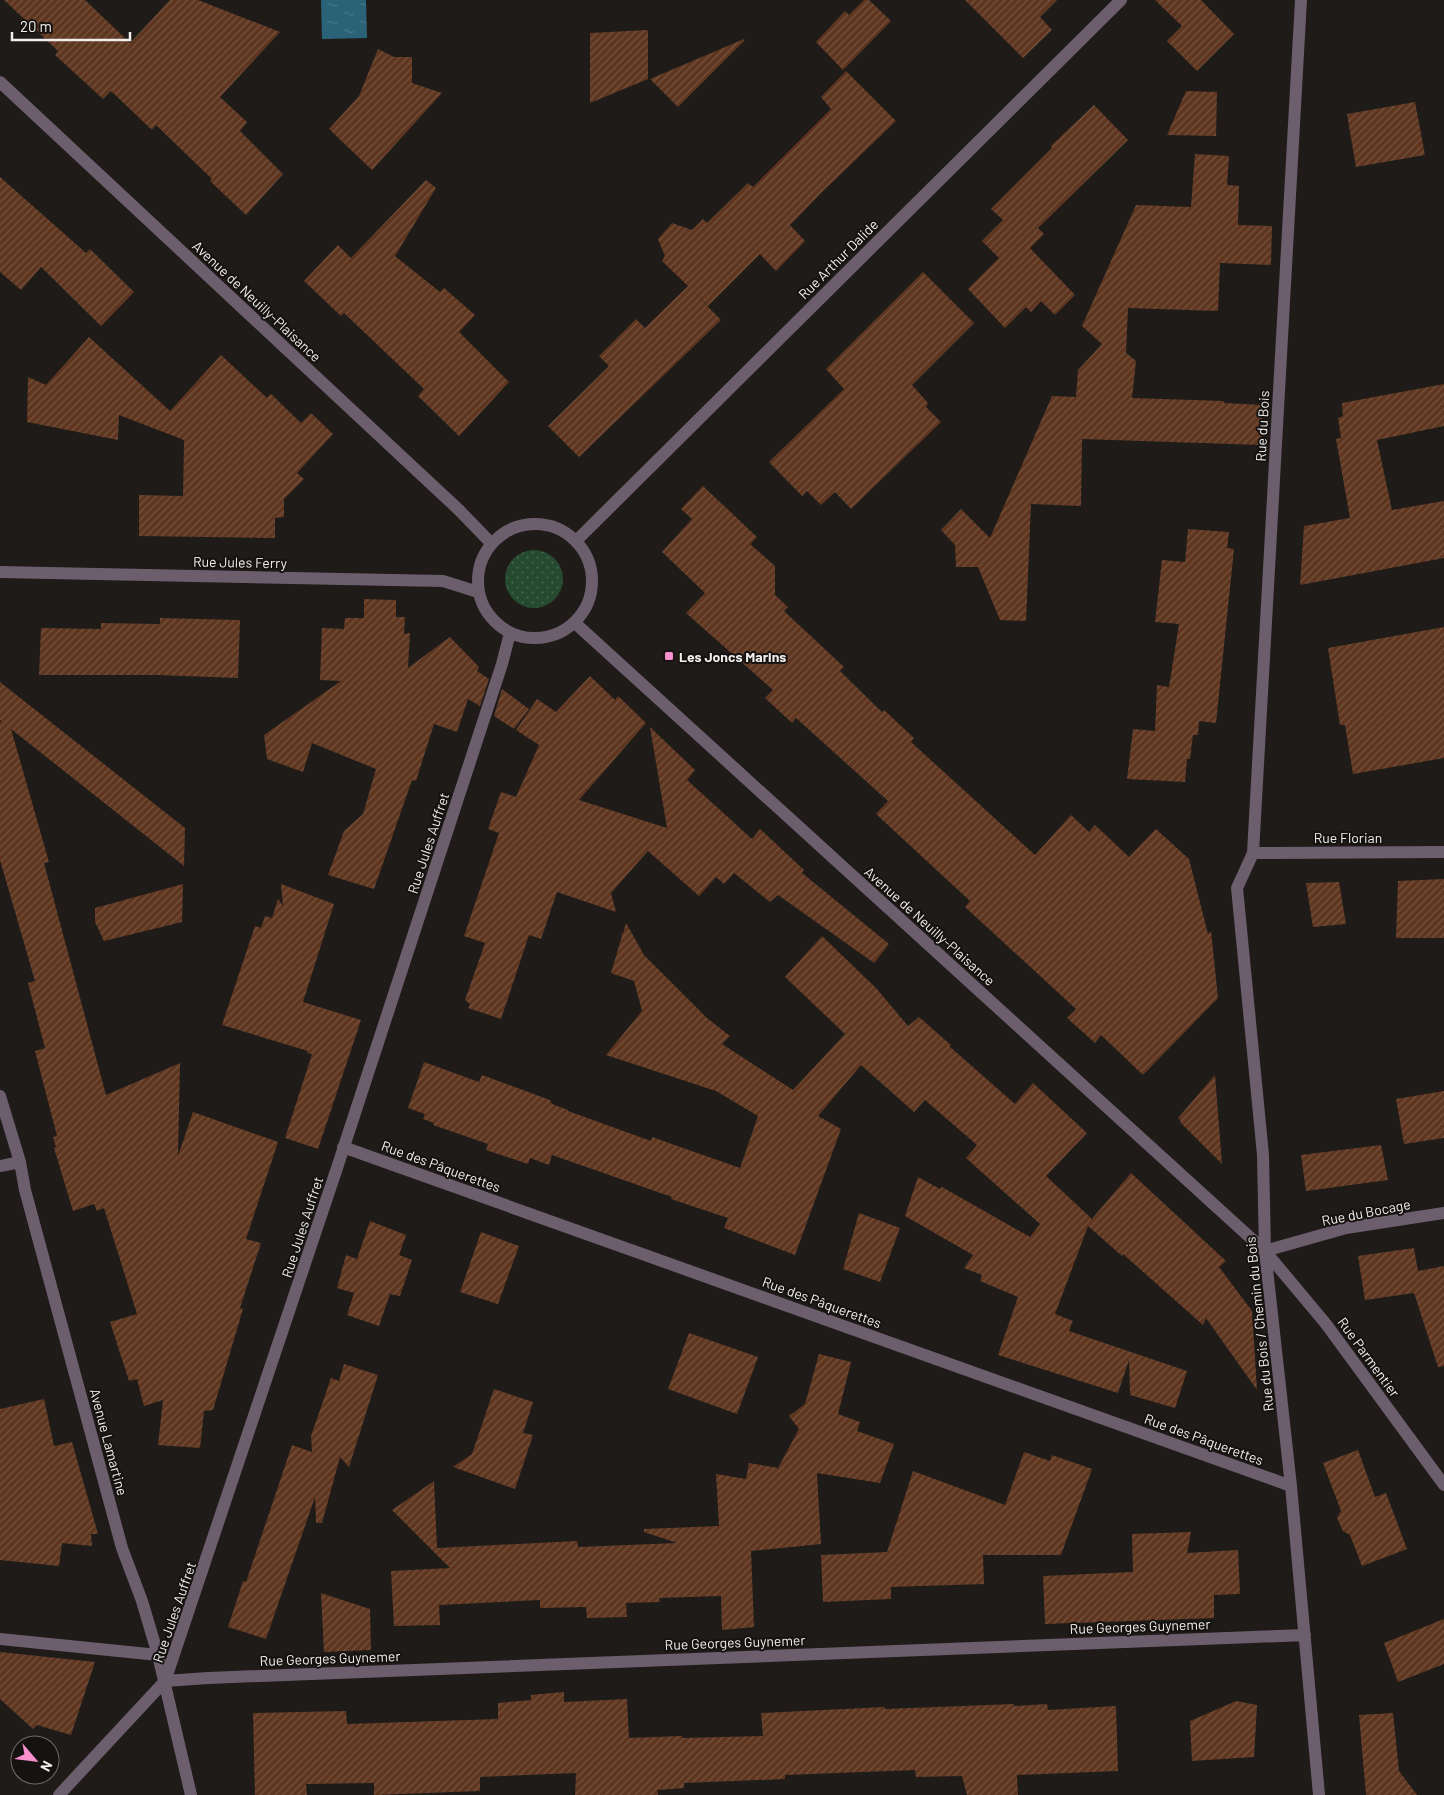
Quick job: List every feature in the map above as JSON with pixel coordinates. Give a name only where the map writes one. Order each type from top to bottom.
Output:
[{"type":"street","name":"Rue Arthur Dalide","points":[[577,540],[1121,0]]},
{"type":"street","name":"Rue du Bois","points":[[1253,853],[1301,0]]},
{"type":"street","name":"Avenue de Neuilly-Plaisance","points":[[0,82],[459,510],[491,543]]},
{"type":"street","points":[[536,523],[553,526],[568,533],[577,540],[589,560],[592,576],[591,594],[585,610],[575,623],[561,633],[544,638],[526,638],[510,633],[495,623],[485,609],[478,592],[478,574],[482,558],[491,543],[505,532],[520,525],[536,523]]},
{"type":"street","name":"Rue Jules Ferry","points":[[0,572],[443,580],[478,592]]},
{"type":"street","name":"Avenue de Neuilly-Plaisance","points":[[575,623],[1266,1251]]},
{"type":"street","name":"Rue Jules Auffret","points":[[59,1795],[166,1682],[502,664],[510,633]]},
{"type":"street","name":"Rue Florian","points":[[1253,853],[1444,852]]},
{"type":"street","name":"Rue du Bois / Chemin du Bois","points":[[1253,853],[1237,888],[1263,1155],[1266,1251],[1306,1634],[1319,1795]]},
{"type":"street","name":"Avenue Lamartine","points":[[0,1096],[20,1162],[25,1190],[122,1548],[142,1601],[166,1682],[191,1795]]},
{"type":"street","name":"Rue des Pâquerettes","points":[[343,1147],[1291,1486]]},
{"type":"street","points":[[0,1166],[20,1162]]},
{"type":"street","name":"Rue du Bocage","points":[[1266,1251],[1346,1228],[1444,1213]]},
{"type":"street","name":"Rue Parmentier","points":[[1266,1251],[1326,1324],[1444,1485]]},
{"type":"street","name":"Rue Georges Guynemer","points":[[166,1682],[208,1678],[1306,1634]]},
{"type":"street","points":[[0,1639],[158,1655]]},
{"type":"green space","points":[[528,550],[540,550],[555,558],[563,573],[563,585],[555,600],[540,608],[528,608],[513,600],[505,585],[505,573],[513,558]]},
{"type":"water","points":[[321,0],[366,0],[367,38],[322,39]]},
{"type":"building","points":[[4,0],[85,0],[130,43],[170,0],[198,0],[280,32],[220,97],[247,122],[240,131],[283,174],[246,215],[156,125],[152,130],[111,91],[103,99],[55,55],[58,51]]},
{"type":"building","points":[[864,0],[869,0],[891,21],[843,70],[816,42],[845,11],[849,15]]},
{"type":"building","points":[[965,0],[1057,0],[1040,17],[1052,30],[1023,58]]},
{"type":"building","points":[[1155,0],[1201,0],[1234,34],[1197,71],[1167,41],[1182,26]]},
{"type":"building","points":[[648,30],[648,79],[590,103],[590,33]]},
{"type":"building","points":[[744,39],[678,107],[650,79]]},
{"type":"building","points":[[378,49],[394,57],[412,57],[412,83],[442,93],[372,170],[329,129],[359,96]]},
{"type":"building","points":[[846,71],[896,121],[790,225],[805,241],[776,271],[760,254],[708,306],[691,289],[721,320],[579,457],[548,426],[609,366],[599,356],[636,319],[645,328],[688,286],[662,261],[665,256],[658,239],[672,223],[692,230],[703,219],[707,223],[748,183],[753,187],[831,109],[821,97]]},
{"type":"building","points":[[1186,91],[1217,92],[1216,136],[1167,135]]},
{"type":"building","points":[[1415,102],[1425,155],[1356,167],[1347,114]]},
{"type":"building","points":[[1094,105],[1128,140],[1038,228],[1044,234],[1030,248],[1075,295],[1055,315],[1041,301],[1031,312],[1026,307],[1005,328],[968,289],[999,258],[982,241],[1003,220],[991,209],[1052,148],[1051,146]]},
{"type":"building","points":[[1195,154],[1229,156],[1227,185],[1239,186],[1238,225],[1272,226],[1271,265],[1220,263],[1218,311],[1128,308],[1126,353],[1136,361],[1132,398],[1224,401],[1224,403],[1262,405],[1261,445],[1082,439],[1081,506],[1031,504],[1026,621],[1000,620],[978,567],[956,567],[955,545],[941,530],[961,509],[990,538],[1052,396],[1076,397],[1078,370],[1102,344],[1082,326],[1136,205],[1191,207]]},
{"type":"building","points":[[0,177],[86,253],[90,249],[134,292],[101,326],[41,267],[21,290],[0,272]]},
{"type":"building","points":[[426,180],[436,188],[395,256],[440,292],[444,288],[475,315],[459,332],[509,382],[459,436],[418,396],[424,389],[344,313],[341,316],[304,281],[338,245],[351,258]]},
{"type":"building","points":[[923,272],[974,323],[912,385],[928,403],[926,407],[941,422],[851,509],[835,492],[821,505],[807,491],[802,496],[769,462],[844,389],[826,369]]},
{"type":"building","points":[[89,337],[170,411],[221,355],[267,398],[271,394],[301,423],[311,413],[333,434],[297,473],[304,479],[284,499],[284,517],[275,518],[275,538],[139,536],[139,495],[183,496],[184,440],[119,415],[118,440],[27,422],[28,377],[46,385]]},
{"type":"building","points":[[1444,384],[1444,426],[1377,440],[1392,510],[1444,501],[1444,558],[1300,585],[1304,526],[1350,518],[1336,439],[1341,438],[1338,418],[1343,416],[1342,403]]},
{"type":"building","points":[[703,486],[757,537],[750,544],[775,566],[775,595],[788,607],[784,611],[844,667],[840,671],[882,712],[884,710],[914,738],[911,742],[1035,855],[1071,815],[1089,832],[1095,825],[1129,857],[1156,829],[1189,859],[1208,934],[1211,931],[1218,998],[1143,1075],[1101,1035],[1095,1043],[1067,1018],[1076,1009],[965,907],[970,901],[876,814],[888,801],[796,718],[792,723],[765,698],[773,690],[686,613],[705,593],[662,552],[692,519],[681,509]]},
{"type":"building","points":[[1188,529],[1229,532],[1227,548],[1234,549],[1216,723],[1199,721],[1198,735],[1193,735],[1190,759],[1187,759],[1185,782],[1127,779],[1133,729],[1155,731],[1157,685],[1169,687],[1179,624],[1155,622],[1162,560],[1185,562]]},
{"type":"building","points":[[364,599],[396,600],[396,617],[405,617],[404,634],[410,633],[408,668],[450,637],[479,667],[477,671],[489,679],[480,706],[468,699],[457,732],[434,724],[416,781],[412,780],[374,889],[328,875],[344,831],[363,814],[376,769],[312,743],[303,772],[267,759],[264,735],[341,681],[320,680],[322,628],[344,629],[345,618],[364,618]]},
{"type":"building","points":[[160,618],[240,620],[238,678],[158,675],[39,675],[41,628],[101,629],[101,623],[160,624]]},
{"type":"building","points":[[1444,627],[1444,758],[1353,774],[1345,725],[1340,725],[1328,648]]},
{"type":"building","points":[[590,676],[615,700],[618,696],[646,723],[579,800],[667,828],[650,727],[695,770],[687,780],[752,839],[760,829],[804,870],[802,873],[889,944],[874,963],[778,895],[770,902],[734,873],[724,884],[716,877],[699,896],[648,851],[611,893],[616,912],[557,892],[541,939],[529,935],[501,1019],[468,1008],[470,1004],[465,1000],[485,943],[464,936],[499,833],[488,829],[501,792],[516,797],[539,745],[516,730],[537,699],[556,712]]},
{"type":"building","points":[[0,682],[185,828],[184,866],[11,729],[49,862],[44,863],[106,1095],[180,1063],[178,1156],[193,1112],[278,1142],[246,1239],[261,1243],[240,1308],[243,1309],[213,1410],[204,1411],[200,1448],[158,1445],[163,1400],[144,1406],[137,1379],[129,1381],[110,1322],[137,1314],[104,1208],[97,1211],[94,1204],[73,1211],[54,1148],[56,1147],[53,1137],[57,1136],[35,1051],[45,1048],[28,983],[35,981],[0,860],[0,722],[2,722],[0,720]]},
{"type":"building","points":[[502,689],[529,709],[514,729],[494,716]]},
{"type":"building","points":[[1444,879],[1444,938],[1396,938],[1398,881]]},
{"type":"building","points":[[1339,882],[1346,924],[1313,927],[1306,883]]},
{"type":"building","points":[[183,884],[182,922],[104,941],[95,922],[95,908]]},
{"type":"building","points":[[281,884],[334,904],[303,1002],[361,1020],[318,1149],[285,1138],[312,1054],[307,1053],[308,1051],[222,1025],[255,926],[261,928],[265,916],[272,918],[278,899],[283,906]]},
{"type":"building","points":[[626,923],[644,955],[707,1018],[730,1036],[722,1044],[793,1090],[845,1034],[785,977],[822,936],[876,988],[908,1026],[919,1017],[1015,1104],[1033,1083],[1087,1133],[1046,1176],[1091,1220],[1131,1173],[1226,1261],[1219,1267],[1252,1311],[1257,1390],[1206,1318],[1203,1325],[1123,1254],[1122,1256],[1088,1226],[1055,1314],[1073,1321],[1069,1331],[1187,1371],[1175,1408],[1130,1395],[1129,1360],[1118,1393],[998,1355],[1018,1297],[980,1281],[982,1275],[964,1268],[973,1255],[905,1216],[918,1177],[940,1189],[942,1187],[1030,1237],[1040,1224],[966,1158],[977,1145],[925,1100],[914,1112],[861,1065],[818,1116],[841,1129],[795,1255],[724,1228],[728,1218],[552,1155],[549,1165],[530,1158],[528,1164],[486,1150],[488,1144],[433,1125],[434,1123],[423,1119],[425,1114],[408,1108],[424,1062],[479,1082],[482,1075],[550,1100],[552,1104],[568,1111],[651,1141],[652,1137],[740,1168],[758,1116],[716,1091],[606,1055],[642,1011],[634,981],[611,973],[622,936],[621,932],[623,934]]},
{"type":"building","points":[[1215,1075],[1222,1164],[1178,1118]]},
{"type":"building","points":[[1444,1091],[1444,1138],[1404,1144],[1396,1099]]},
{"type":"building","points":[[1381,1145],[1388,1180],[1306,1191],[1301,1155]]},
{"type":"building","points":[[859,1213],[900,1228],[880,1282],[843,1269]]},
{"type":"building","points":[[370,1221],[406,1235],[399,1255],[412,1260],[400,1296],[390,1294],[379,1326],[347,1315],[354,1293],[337,1288],[346,1255],[357,1259]]},
{"type":"building","points":[[481,1232],[519,1246],[498,1304],[460,1292]]},
{"type":"building","points":[[1414,1248],[1418,1271],[1444,1266],[1444,1366],[1438,1367],[1414,1293],[1365,1300],[1358,1256]]},
{"type":"building","points":[[689,1333],[758,1357],[737,1414],[668,1389]]},
{"type":"building","points":[[819,1354],[851,1362],[838,1414],[860,1422],[857,1431],[894,1444],[880,1483],[817,1473],[821,1544],[751,1551],[754,1627],[722,1630],[721,1596],[659,1598],[660,1602],[626,1603],[627,1617],[587,1618],[586,1607],[540,1608],[540,1600],[439,1605],[440,1625],[394,1626],[391,1571],[450,1568],[392,1510],[434,1481],[437,1548],[577,1541],[578,1547],[677,1543],[644,1532],[644,1529],[719,1526],[716,1474],[746,1479],[749,1463],[778,1468],[799,1429],[789,1416],[805,1404]]},
{"type":"building","points":[[344,1364],[378,1375],[349,1467],[340,1457],[322,1523],[316,1523],[315,1497],[266,1639],[228,1627],[243,1581],[246,1582],[292,1445],[312,1452],[311,1436],[331,1378],[339,1381]]},
{"type":"building","points":[[494,1389],[533,1402],[523,1433],[533,1435],[515,1489],[453,1467],[472,1454]]},
{"type":"building","points":[[44,1399],[54,1446],[72,1442],[98,1534],[91,1534],[92,1546],[62,1543],[59,1566],[0,1560],[0,1409]]},
{"type":"building","points":[[1358,1450],[1375,1497],[1386,1493],[1407,1549],[1362,1566],[1350,1535],[1343,1531],[1337,1518],[1341,1511],[1323,1463]]},
{"type":"building","points":[[1024,1452],[1050,1461],[1052,1455],[1092,1469],[1061,1555],[983,1555],[984,1584],[891,1587],[891,1599],[823,1602],[821,1555],[887,1552],[913,1471],[1005,1505]]},
{"type":"building","points":[[1191,1532],[1187,1553],[1238,1550],[1240,1594],[1214,1595],[1214,1618],[1045,1624],[1043,1576],[1133,1572],[1132,1534]]},
{"type":"building","points":[[321,1593],[370,1609],[371,1650],[324,1652]]},
{"type":"building","points":[[1444,1619],[1444,1664],[1398,1682],[1384,1643]]},
{"type":"building","points":[[0,1652],[95,1662],[71,1735],[37,1725],[33,1729],[0,1699]]},
{"type":"building","points":[[564,1692],[564,1702],[627,1699],[629,1738],[763,1736],[761,1713],[885,1707],[885,1709],[1014,1704],[1014,1706],[1047,1704],[1048,1710],[1116,1706],[1118,1771],[1017,1775],[1018,1795],[967,1795],[962,1776],[916,1777],[915,1770],[785,1775],[785,1779],[684,1783],[684,1788],[657,1790],[658,1795],[575,1795],[576,1773],[480,1777],[480,1791],[374,1795],[374,1783],[306,1784],[307,1795],[255,1795],[253,1713],[346,1711],[347,1724],[498,1719],[498,1703],[531,1700],[531,1695]]},
{"type":"building","points":[[1236,1701],[1257,1705],[1254,1757],[1192,1761],[1190,1721]]},
{"type":"building","points":[[1393,1713],[1399,1771],[1417,1795],[1366,1795],[1359,1715]]},
{"type":"place","name":"Les Joncs Marins","points":[[669,656]]}]
